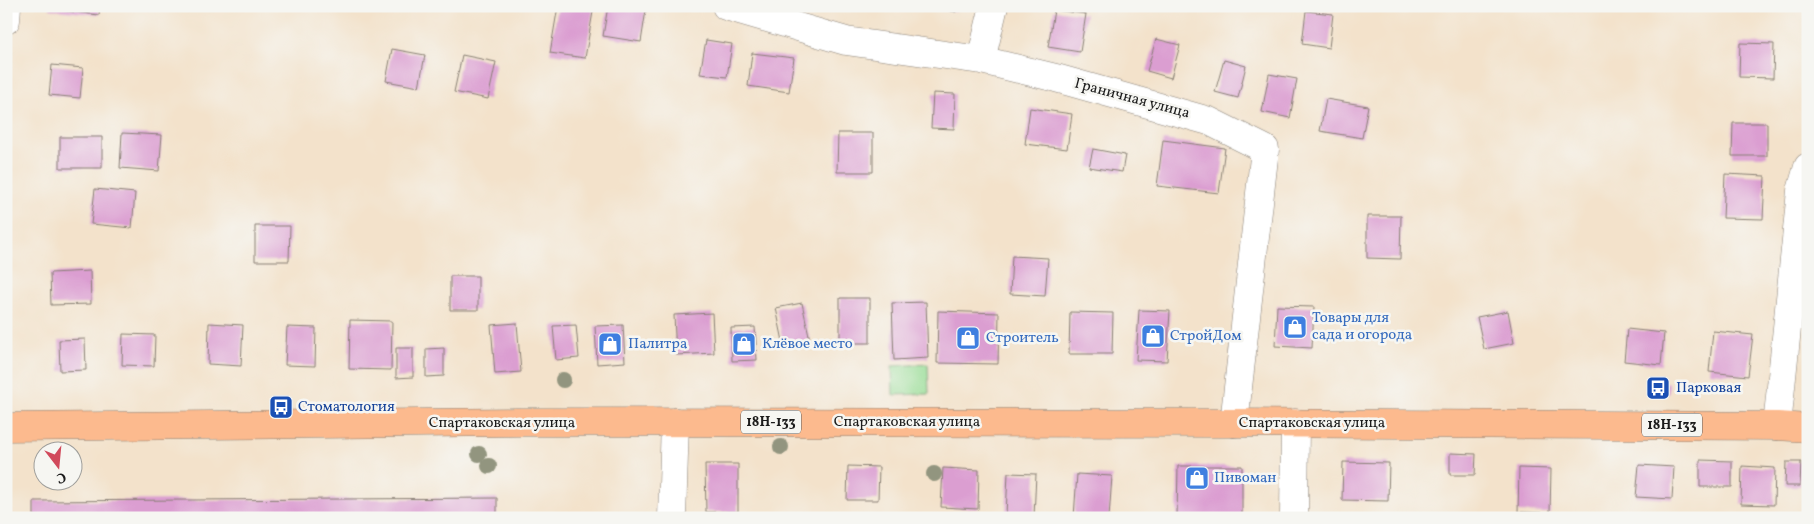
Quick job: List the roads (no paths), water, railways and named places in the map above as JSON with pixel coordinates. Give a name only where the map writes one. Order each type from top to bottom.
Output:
[{"type":"main road","name":"Спартаковская улица","points":[[6,427],[675,422],[1295,423],[1777,426],[1808,428]]},
{"type":"street","points":[[6,20],[7,6]]},
{"type":"street","name":"Граничная улица","points":[[726,6],[846,41],[982,60],[1056,78],[1209,121],[1265,149],[1234,423]]},
{"type":"street","points":[[982,60],[994,6]]},
{"type":"street","points":[[1777,426],[1801,191],[1808,166]]},
{"type":"street","points":[[672,518],[675,422]]},
{"type":"street","points":[[1294,518],[1295,423]]},
{"type":"place","name":"Товары для сада и огорода","points":[[1295,327]]},
{"type":"place","name":"СтройДом","points":[[1153,336]]},
{"type":"place","name":"Строитель","points":[[968,338]]},
{"type":"place","name":"Палитра","points":[[610,344]]},
{"type":"place","name":"Клёвое место","points":[[744,344]]},
{"type":"place","name":"Парковая","points":[[1658,388]]},
{"type":"place","name":"Стоматология","points":[[281,407]]},
{"type":"place","name":"Пивоман","points":[[1197,478]]}]
